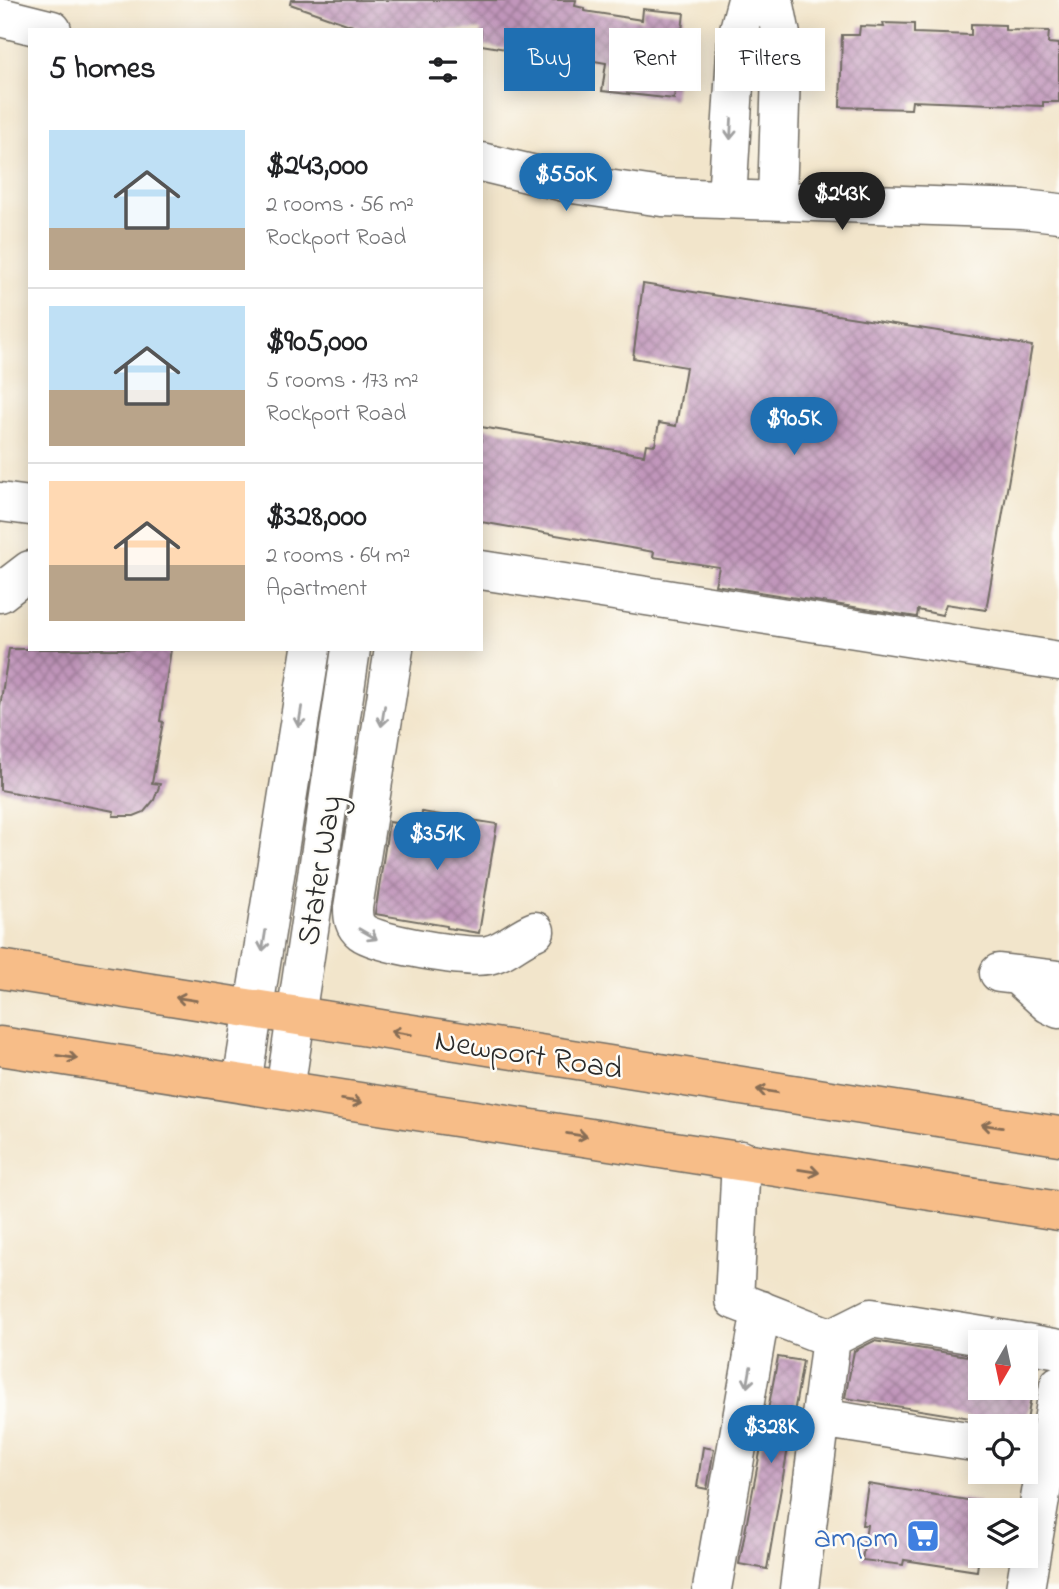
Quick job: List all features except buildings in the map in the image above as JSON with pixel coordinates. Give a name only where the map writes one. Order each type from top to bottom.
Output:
[{"type":"main road","name":"Newport Road","points":[[0,969],[1059,1136]]},
{"type":"main road","points":[[0,1046],[1059,1211]]},
{"type":"street","points":[[739,28],[747,0]]},
{"type":"street","points":[[774,0],[780,28]]},
{"type":"street","points":[[0,17],[44,28]]},
{"type":"street","points":[[727,199],[734,91]]},
{"type":"street","points":[[777,200],[781,91]]},
{"type":"street","points":[[483,162],[573,184],[663,197],[1023,209],[1059,213]]},
{"type":"street","points":[[0,502],[28,506]]},
{"type":"street","points":[[483,570],[1059,661]]},
{"type":"street","points":[[0,593],[28,572]]},
{"type":"street","points":[[0,614],[28,593]]},
{"type":"street","name":"Stater Way","points":[[242,1083],[311,651]]},
{"type":"street","name":"Stater Way","points":[[285,1090],[351,651]]},
{"type":"street","points":[[394,651],[353,908],[355,924],[359,930],[378,940],[477,957],[497,953],[522,936],[536,931]]},
{"type":"street","points":[[1059,980],[1008,974],[1059,1009]]},
{"type":"street","points":[[741,1160],[734,1300],[831,1338],[871,1318],[968,1334]]},
{"type":"street","points":[[712,1589],[761,1310]]},
{"type":"street","points":[[799,1589],[831,1338]]},
{"type":"street","points":[[1038,1345],[1059,1349]]},
{"type":"street","points":[[1038,1448],[1059,1385]]},
{"type":"street","points":[[820,1418],[968,1441]]},
{"type":"street","points":[[1025,1589],[1034,1484]]},
{"type":"place","name":"ampm","points":[[923,1536]]}]
